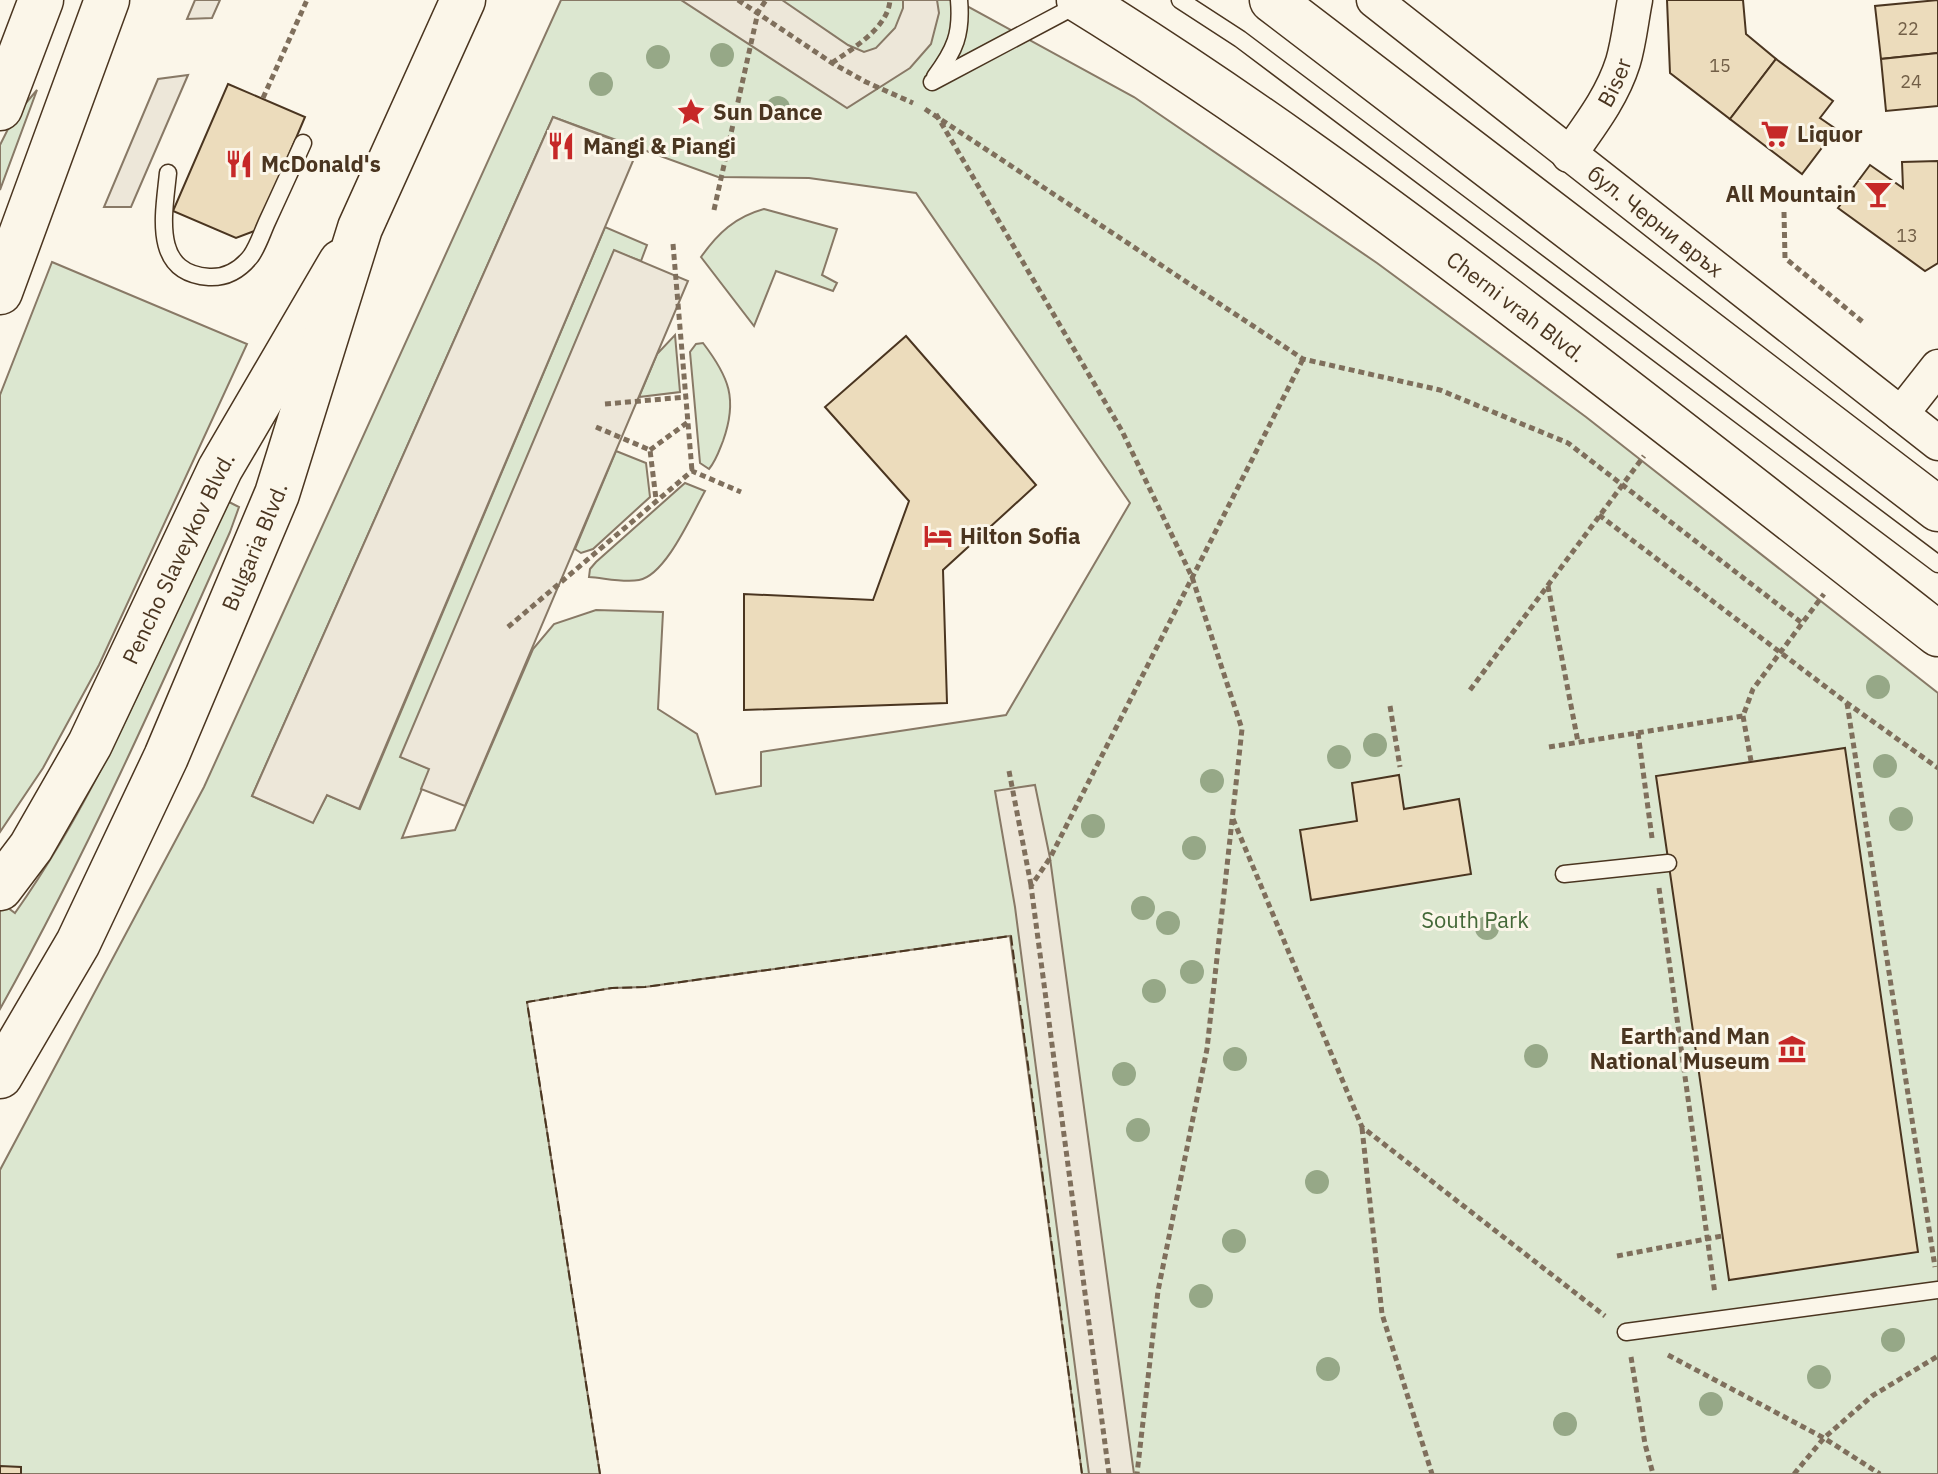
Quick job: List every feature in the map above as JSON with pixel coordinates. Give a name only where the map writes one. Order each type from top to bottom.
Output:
[{"type":"main road","points":[[0,108],[41,0]]},
{"type":"main road","points":[[0,292],[107,0]]},
{"type":"main road","name":"Bulgaria Blvd.","points":[[0,1076],[78,943],[166,757],[277,494],[360,228],[463,0]]},
{"type":"main road","points":[[1272,0],[1938,509]]},
{"type":"main road","name":"Cherni vrah Blvd.","points":[[1080,1],[1219,89],[1411,227],[1681,432],[1938,634]]},
{"type":"main road","name":"Pencho Slaveykov Blvd.","points":[[0,888],[31,847],[90,744],[220,469],[360,228]]},
{"type":"street","name":"бул. Черни връх","points":[[1374,0],[1938,443]]},
{"type":"street","name":"Biser","points":[[1569,155],[1606,101],[1615,81],[1624,59],[1635,0]]},
{"type":"street","points":[[1901,414],[1938,367]]},
{"type":"lane","points":[[959,0],[961,24],[952,54],[932,82],[1080,1]]},
{"type":"lane","points":[[1180,0],[1278,67],[1938,564]]},
{"type":"lane","points":[[168,173],[164,237],[172,260],[186,271],[221,277],[238,269],[253,253],[303,143]]},
{"type":"lane","points":[[1564,874],[1662,864]]},
{"type":"lane","points":[[1626,1332],[1938,1290]]},
{"type":"path","points":[[263,98],[307,0]]},
{"type":"path","points":[[738,0],[832,63],[903,99]]},
{"type":"path","points":[[714,210],[758,12],[766,0]]},
{"type":"path","points":[[832,63],[877,27],[890,9],[890,0]]},
{"type":"path","points":[[1137,1474],[1158,1291],[1207,1049],[1242,729],[1192,577],[1122,431],[936,114],[1303,359],[1440,390],[1568,443],[1802,623]]},
{"type":"path","points":[[1784,212],[1785,258],[1864,323]]},
{"type":"path","points":[[673,244],[692,471]]},
{"type":"path","points":[[1031,886],[1050,858],[1303,359]]},
{"type":"path","points":[[605,404],[686,397]]},
{"type":"path","points":[[650,450],[688,422]]},
{"type":"path","points":[[596,427],[650,450]]},
{"type":"path","points":[[1470,690],[1651,449]]},
{"type":"path","points":[[650,450],[656,500]]},
{"type":"path","points":[[692,471],[741,492]]},
{"type":"path","points":[[508,627],[692,471]]},
{"type":"path","points":[[1599,515],[1938,768]]},
{"type":"path","points":[[1548,586],[1578,742]]},
{"type":"path","points":[[1751,761],[1743,716],[1753,689],[1829,586]]},
{"type":"path","points":[[1847,703],[1936,1268]]},
{"type":"path","points":[[1390,706],[1400,767]]},
{"type":"path","points":[[1549,747],[1743,716]]},
{"type":"path","points":[[1638,733],[1662,864],[1718,1319]]},
{"type":"path","points":[[1009,771],[1031,886],[1109,1474]]},
{"type":"path","points":[[1232,817],[1362,1127],[1382,1314],[1432,1474]]},
{"type":"path","points":[[1362,1127],[1626,1332],[1824,1438],[1880,1474]]},
{"type":"path","points":[[1617,1256],[1722,1236]]},
{"type":"path","points":[[1626,1332],[1653,1474]]},
{"type":"path","points":[[1794,1474],[1824,1438],[1872,1396],[1938,1356]]},
{"type":"green space","name":"South Park","points":[[561,0],[956,0],[1134,97],[1377,263],[1586,417],[1938,693],[1938,1474],[1082,1474],[1010,936],[527,1002],[600,1474],[0,1474],[0,1170],[204,787]],"holes":[[[553,117],[718,177],[809,178],[916,193],[1130,503],[1006,715],[761,752],[761,786],[716,794],[697,734],[658,709],[663,612],[596,610],[554,624],[533,649],[455,830],[402,838],[430,769],[401,757],[614,251],[641,261],[647,245],[605,227],[360,809],[327,795],[313,822],[252,796]]]},
{"type":"green space","points":[[37,90],[0,190],[0,145],[14,117]]},
{"type":"green space","points":[[764,209],[837,229],[822,275],[837,283],[833,291],[776,271],[754,326],[701,257],[728,227],[744,216]]},
{"type":"green space","points":[[52,262],[247,344],[99,665],[43,768],[0,832],[0,395]]},
{"type":"green space","points":[[675,335],[680,392],[639,397],[657,354]]},
{"type":"green space","points":[[703,343],[725,378],[730,400],[728,426],[709,469],[700,463],[690,352],[696,344]]},
{"type":"green space","points":[[616,451],[646,463],[650,497],[593,549],[581,553],[575,549]]},
{"type":"green space","points":[[685,483],[705,491],[677,542],[659,567],[639,580],[589,577],[590,569],[596,562]]},
{"type":"green space","points":[[229,502],[239,507],[176,653],[92,833],[0,1009],[0,902],[15,913],[73,821],[124,724]]},
{"type":"shaded area","points":[[195,0],[220,0],[212,18],[187,19]]},
{"type":"shaded area","points":[[681,0],[782,0],[848,45],[864,52],[876,48],[895,28],[903,0],[937,0],[939,13],[931,44],[910,68],[847,108]]},
{"type":"shaded area","points":[[188,75],[131,207],[104,207],[158,79]]},
{"type":"shaded area","points":[[553,117],[638,149],[359,809],[327,795],[313,823],[252,796]]},
{"type":"shaded area","points":[[614,250],[688,281],[465,806],[421,789],[429,769],[400,757]]},
{"type":"shaded area","points":[[1035,785],[1050,858],[1134,1474],[1089,1474],[1015,907],[995,791]]},
{"type":"building","points":[[1667,0],[1743,0],[1746,34],[1776,59],[1730,119],[1670,73]]},
{"type":"building","points":[[1938,0],[1938,53],[1881,59],[1875,6]]},
{"type":"building","points":[[1938,53],[1938,106],[1886,111],[1881,59]]},
{"type":"building","points":[[1776,59],[1833,101],[1820,118],[1836,129],[1802,174],[1730,119]]},
{"type":"building","name":"McDonald's","points":[[228,84],[305,117],[257,230],[236,238],[173,211]]},
{"type":"building","points":[[1938,161],[1938,263],[1925,271],[1838,208],[1870,165],[1903,188],[1902,162]]},
{"type":"building","name":"Hilton Sofia","points":[[906,336],[1036,485],[943,570],[947,703],[744,710],[744,594],[873,600],[909,501],[825,407]]},
{"type":"building","name":"Earth and Man National Museum","points":[[1845,748],[1918,1252],[1729,1280],[1656,776]]},
{"type":"building","points":[[1399,775],[1404,809],[1459,799],[1471,874],[1311,900],[1300,830],[1357,821],[1352,783]]},
{"type":"building","points":[[0,1466],[21,1467],[21,1474],[0,1474]]},
{"type":"fence","points":[[600,1474],[527,1002],[1011,936],[1082,1474]]},
{"type":"place","name":"Sun Dance","points":[[691,112]]},
{"type":"place","name":"Liquor","points":[[1775,134]]},
{"type":"place","name":"Mangi & Piangi","points":[[561,146]]},
{"type":"place","name":"McDonald's","points":[[239,164]]},
{"type":"place","name":"All Mountain","points":[[1878,194]]},
{"type":"place","name":"Hilton Sofia","points":[[938,536]]},
{"type":"place","name":"Earth and Man National Museum","points":[[1792,1049]]}]
